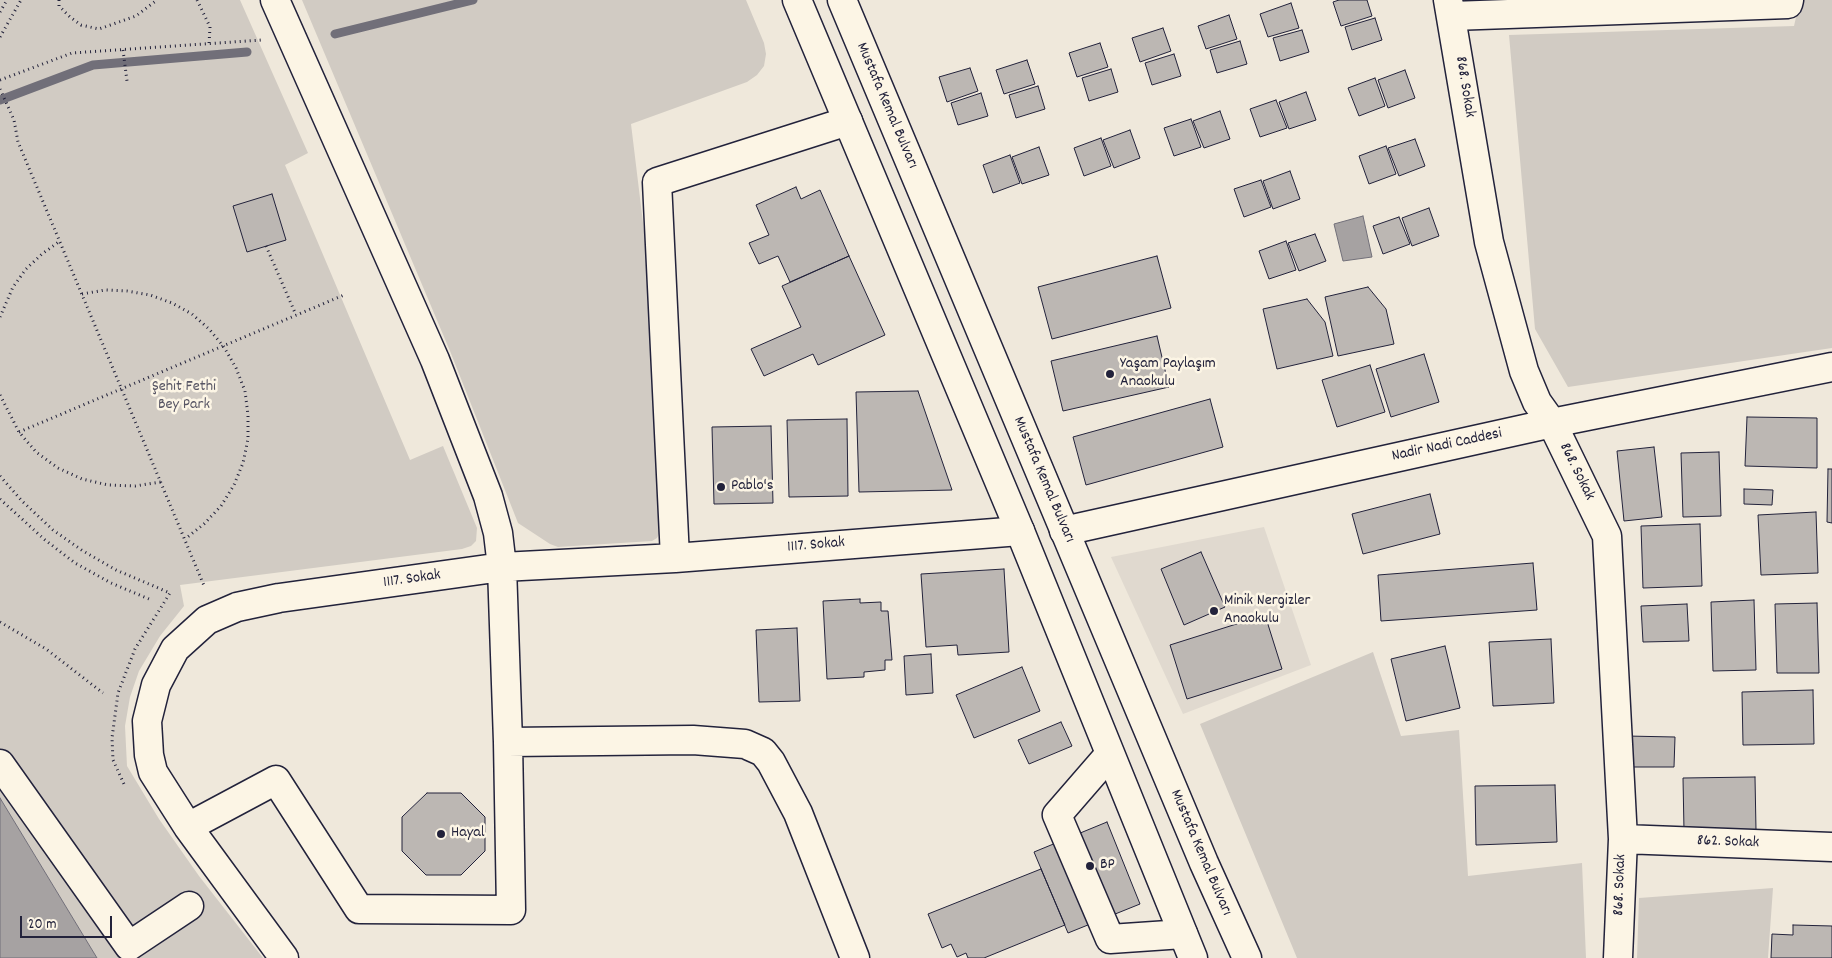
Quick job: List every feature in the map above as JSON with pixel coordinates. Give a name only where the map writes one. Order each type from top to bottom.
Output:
[{"type":"street","points":[[188,827],[276,780],[359,909],[511,910],[502,567],[498,533],[488,496],[435,360],[274,0]]},
{"type":"street","points":[[797,0],[1020,531],[1109,755],[1188,946],[1110,938],[1057,815],[1109,755]]},
{"type":"street","name":"Mustafa Kemal Bulvarı","points":[[842,0],[1064,531],[1204,862],[1247,958]]},
{"type":"street","points":[[1450,8],[1789,2]]},
{"type":"street","name":"868. Sokak","points":[[1450,8],[1489,242],[1524,371],[1537,402],[1552,423],[1608,536],[1623,839],[1618,958]]},
{"type":"street","points":[[675,558],[657,182],[848,121]]},
{"type":"street","name":"Nadir Nadi Caddesi","points":[[1064,531],[1552,423],[1832,367]]},
{"type":"street","name":"1117. Sokak","points":[[284,958],[188,827],[153,772],[149,755],[147,721],[156,685],[175,649],[207,620],[237,607],[279,598],[502,567],[675,558],[1020,531]]},
{"type":"street","points":[[508,742],[693,740],[745,744],[763,752],[771,762],[798,813],[855,958]]},
{"type":"street","points":[[0,764],[129,946],[189,906]]},
{"type":"street","name":"862. Sokak","points":[[1623,839],[1832,847]]},
{"type":"path","points":[[0,12],[7,0]]},
{"type":"path","points":[[0,37],[21,0]]},
{"type":"path","points":[[59,0],[60,6],[70,17],[81,24],[99,29],[136,16],[158,0]]},
{"type":"path","points":[[197,0],[210,27],[209,44]]},
{"type":"path","points":[[0,80],[72,53],[262,40]]},
{"type":"path","points":[[123,51],[127,81]]},
{"type":"path","points":[[0,89],[14,120],[18,142],[184,539],[205,587],[220,614]]},
{"type":"path","points":[[0,317],[13,287],[26,269],[60,241]]},
{"type":"path","points":[[266,246],[296,315]]},
{"type":"path","points":[[82,294],[105,290],[150,295],[192,314],[209,329],[224,347],[236,368],[244,391],[248,415],[248,439],[243,463],[234,485],[210,518],[184,539]]},
{"type":"path","points":[[18,432],[344,295]]},
{"type":"path","points":[[0,395],[18,432],[58,468],[82,479],[108,485],[126,486],[161,482]]},
{"type":"path","points":[[0,499],[45,540],[75,563],[149,599]]},
{"type":"path","points":[[0,622],[46,649],[103,693]]},
{"type":"shaded area","points":[[1363,216],[1372,257],[1343,261],[1334,224]]},
{"type":"shaded area","name":"Minik Nergizler Anaokulu","points":[[1264,527],[1311,665],[1183,714],[1111,557]]},
{"type":"shaded area","points":[[0,798],[97,958],[0,958]]},
{"type":"green space","name":"Şehit Fethi Bey Park","points":[[0,0],[240,0],[308,153],[285,165],[410,460],[443,446],[477,528],[476,541],[471,546],[462,549],[180,585],[184,606],[160,636],[139,671],[130,697],[125,726],[127,766],[159,819],[199,876],[263,958],[97,958],[0,798]]},
{"type":"green space","points":[[302,0],[746,0],[764,43],[766,54],[764,66],[757,75],[747,82],[631,124],[648,264],[660,532],[657,538],[652,541],[558,547],[550,544],[518,523],[450,351]]},
{"type":"green space","points":[[1800,0],[1832,0],[1832,348],[1568,387],[1535,329],[1509,35],[1794,26]]},
{"type":"green space","points":[[1373,652],[1401,736],[1459,730],[1468,876],[1582,863],[1586,958],[1297,958],[1200,724]]},
{"type":"green space","points":[[1773,888],[1768,958],[1637,958],[1639,898]]},
{"type":"building","points":[[1339,0],[1367,0],[1372,16],[1341,26],[1333,2]]},
{"type":"building","points":[[1291,3],[1299,28],[1268,37],[1260,14]]},
{"type":"building","points":[[1229,15],[1237,39],[1206,49],[1198,26]]},
{"type":"building","points":[[1375,18],[1382,40],[1352,50],[1345,27]]},
{"type":"building","points":[[1163,28],[1171,51],[1140,62],[1132,38]]},
{"type":"building","points":[[1302,30],[1309,52],[1280,61],[1273,38]]},
{"type":"building","points":[[1240,41],[1247,64],[1217,73],[1210,50]]},
{"type":"building","points":[[1100,43],[1108,67],[1077,77],[1069,53]]},
{"type":"building","points":[[1174,54],[1181,76],[1152,85],[1145,63]]},
{"type":"building","points":[[1027,60],[1035,84],[1004,94],[996,70]]},
{"type":"building","points":[[970,68],[978,91],[947,102],[939,77]]},
{"type":"building","points":[[1111,69],[1118,92],[1089,101],[1082,78]]},
{"type":"building","points":[[1405,70],[1415,98],[1388,108],[1378,80]]},
{"type":"building","points":[[1375,78],[1385,106],[1359,116],[1348,88]]},
{"type":"building","points":[[1038,86],[1045,109],[1016,118],[1009,95]]},
{"type":"building","points":[[1306,92],[1316,120],[1289,129],[1279,102]]},
{"type":"building","points":[[981,93],[988,116],[958,125],[951,103]]},
{"type":"building","points":[[1276,100],[1287,128],[1260,137],[1250,109]]},
{"type":"building","points":[[1220,111],[1230,139],[1204,148],[1193,121]]},
{"type":"building","points":[[1191,119],[1201,147],[1174,156],[1164,128]]},
{"type":"building","points":[[1130,130],[1140,158],[1114,168],[1103,140]]},
{"type":"building","points":[[1101,138],[1111,166],[1084,176],[1074,148]]},
{"type":"building","points":[[1415,139],[1425,166],[1399,176],[1388,148]]},
{"type":"building","points":[[1386,146],[1396,174],[1369,184],[1359,156]]},
{"type":"building","points":[[1039,147],[1049,175],[1022,184],[1012,157]]},
{"type":"building","points":[[1010,155],[1020,183],[993,193],[983,165]]},
{"type":"building","points":[[1290,171],[1300,199],[1273,209],[1263,181]]},
{"type":"building","points":[[1261,180],[1271,207],[1244,217],[1234,189]]},
{"type":"building","points":[[796,187],[801,199],[820,190],[849,256],[790,282],[778,256],[759,264],[749,243],[769,235],[756,205]]},
{"type":"building","points":[[272,194],[286,240],[247,252],[233,206]]},
{"type":"building","points":[[1429,208],[1439,236],[1412,246],[1402,218]]},
{"type":"building","points":[[1399,217],[1410,244],[1383,254],[1373,226]]},
{"type":"building","points":[[1315,234],[1326,261],[1299,271],[1288,243]]},
{"type":"building","points":[[1286,241],[1296,270],[1269,279],[1259,251]]},
{"type":"building","points":[[849,256],[885,335],[818,365],[813,354],[764,376],[751,349],[801,327],[782,286]]},
{"type":"building","points":[[1157,256],[1171,308],[1052,339],[1038,287]]},
{"type":"building","points":[[1368,287],[1386,309],[1394,344],[1338,356],[1325,297]]},
{"type":"building","points":[[1307,299],[1325,322],[1333,356],[1277,369],[1263,309]]},
{"type":"building","name":"Yaşam Paylaşım Anaokulu","points":[[1157,336],[1169,387],[1063,411],[1051,361]]},
{"type":"building","points":[[1424,354],[1439,402],[1391,417],[1376,369]]},
{"type":"building","points":[[1370,365],[1385,412],[1337,427],[1322,380]]},
{"type":"building","points":[[918,391],[952,490],[859,492],[856,392]]},
{"type":"building","points":[[1210,399],[1223,447],[1086,485],[1073,437]]},
{"type":"building","points":[[1747,417],[1817,418],[1817,468],[1745,466]]},
{"type":"building","points":[[847,419],[848,496],[789,497],[787,420]]},
{"type":"building","points":[[771,426],[773,503],[714,504],[712,427]]},
{"type":"building","points":[[1654,447],[1662,517],[1624,521],[1617,451]]},
{"type":"building","points":[[1719,452],[1721,516],[1683,517],[1681,453]]},
{"type":"building","points":[[1828,469],[1832,469],[1832,523],[1827,522]]},
{"type":"building","points":[[1744,489],[1773,490],[1772,505],[1744,504]]},
{"type":"building","points":[[1430,494],[1440,534],[1363,554],[1352,514]]},
{"type":"building","points":[[1816,512],[1818,573],[1761,575],[1758,515]]},
{"type":"building","points":[[1700,524],[1702,586],[1643,588],[1641,526]]},
{"type":"building","points":[[1201,552],[1225,607],[1184,625],[1161,569]]},
{"type":"building","points":[[1533,563],[1537,610],[1381,621],[1378,575]]},
{"type":"building","points":[[1004,569],[1009,652],[958,655],[957,645],[926,647],[921,574]]},
{"type":"building","points":[[860,599],[860,603],[881,602],[881,611],[888,611],[892,660],[885,660],[885,670],[864,672],[864,677],[827,679],[823,601]]},
{"type":"building","points":[[1754,600],[1756,670],[1713,671],[1711,602]]},
{"type":"building","points":[[1817,603],[1819,673],[1777,673],[1775,604]]},
{"type":"building","points":[[1687,604],[1689,641],[1643,642],[1641,606]]},
{"type":"building","points":[[1265,615],[1282,669],[1187,699],[1170,645]]},
{"type":"building","points":[[797,628],[800,701],[759,702],[756,630]]},
{"type":"building","points":[[1551,639],[1554,703],[1493,706],[1489,642]]},
{"type":"building","points":[[1445,646],[1460,708],[1406,721],[1391,659]]},
{"type":"building","points":[[931,654],[933,693],[906,695],[904,656]]},
{"type":"building","points":[[1022,667],[1040,711],[974,738],[956,695]]},
{"type":"building","points":[[1813,690],[1814,744],[1743,745],[1742,692]]},
{"type":"building","points":[[1061,722],[1072,746],[1029,764],[1018,740]]},
{"type":"building","points":[[1626,736],[1675,737],[1674,767],[1626,767]]},
{"type":"building","points":[[1755,777],[1756,830],[1684,831],[1683,778]]},
{"type":"building","points":[[1555,785],[1557,842],[1476,845],[1475,786]]},
{"type":"building","points":[[427,793],[461,793],[485,817],[485,851],[461,875],[426,875],[402,851],[402,817]]},
{"type":"building","points":[[1107,822],[1140,904],[1068,933],[1034,852]]},
{"type":"building","points":[[1041,869],[1065,925],[984,958],[968,958],[966,953],[957,957],[951,944],[942,948],[928,914]]},
{"type":"building","points":[[1793,925],[1832,926],[1832,958],[1771,958],[1772,934],[1793,935]]},
{"type":"waterway","points":[[335,34],[473,0]]},
{"type":"waterway","points":[[0,100],[93,65],[247,52]]},
{"type":"place","name":"Yaşam Paylaşım Anaokulu","points":[[1110,374]]},
{"type":"place","name":"Pablo's","points":[[721,487]]},
{"type":"place","name":"Minik Nergizler Anaokulu","points":[[1214,611]]},
{"type":"place","name":"Hayal","points":[[441,834]]},
{"type":"place","name":"BP","points":[[1090,866]]}]
